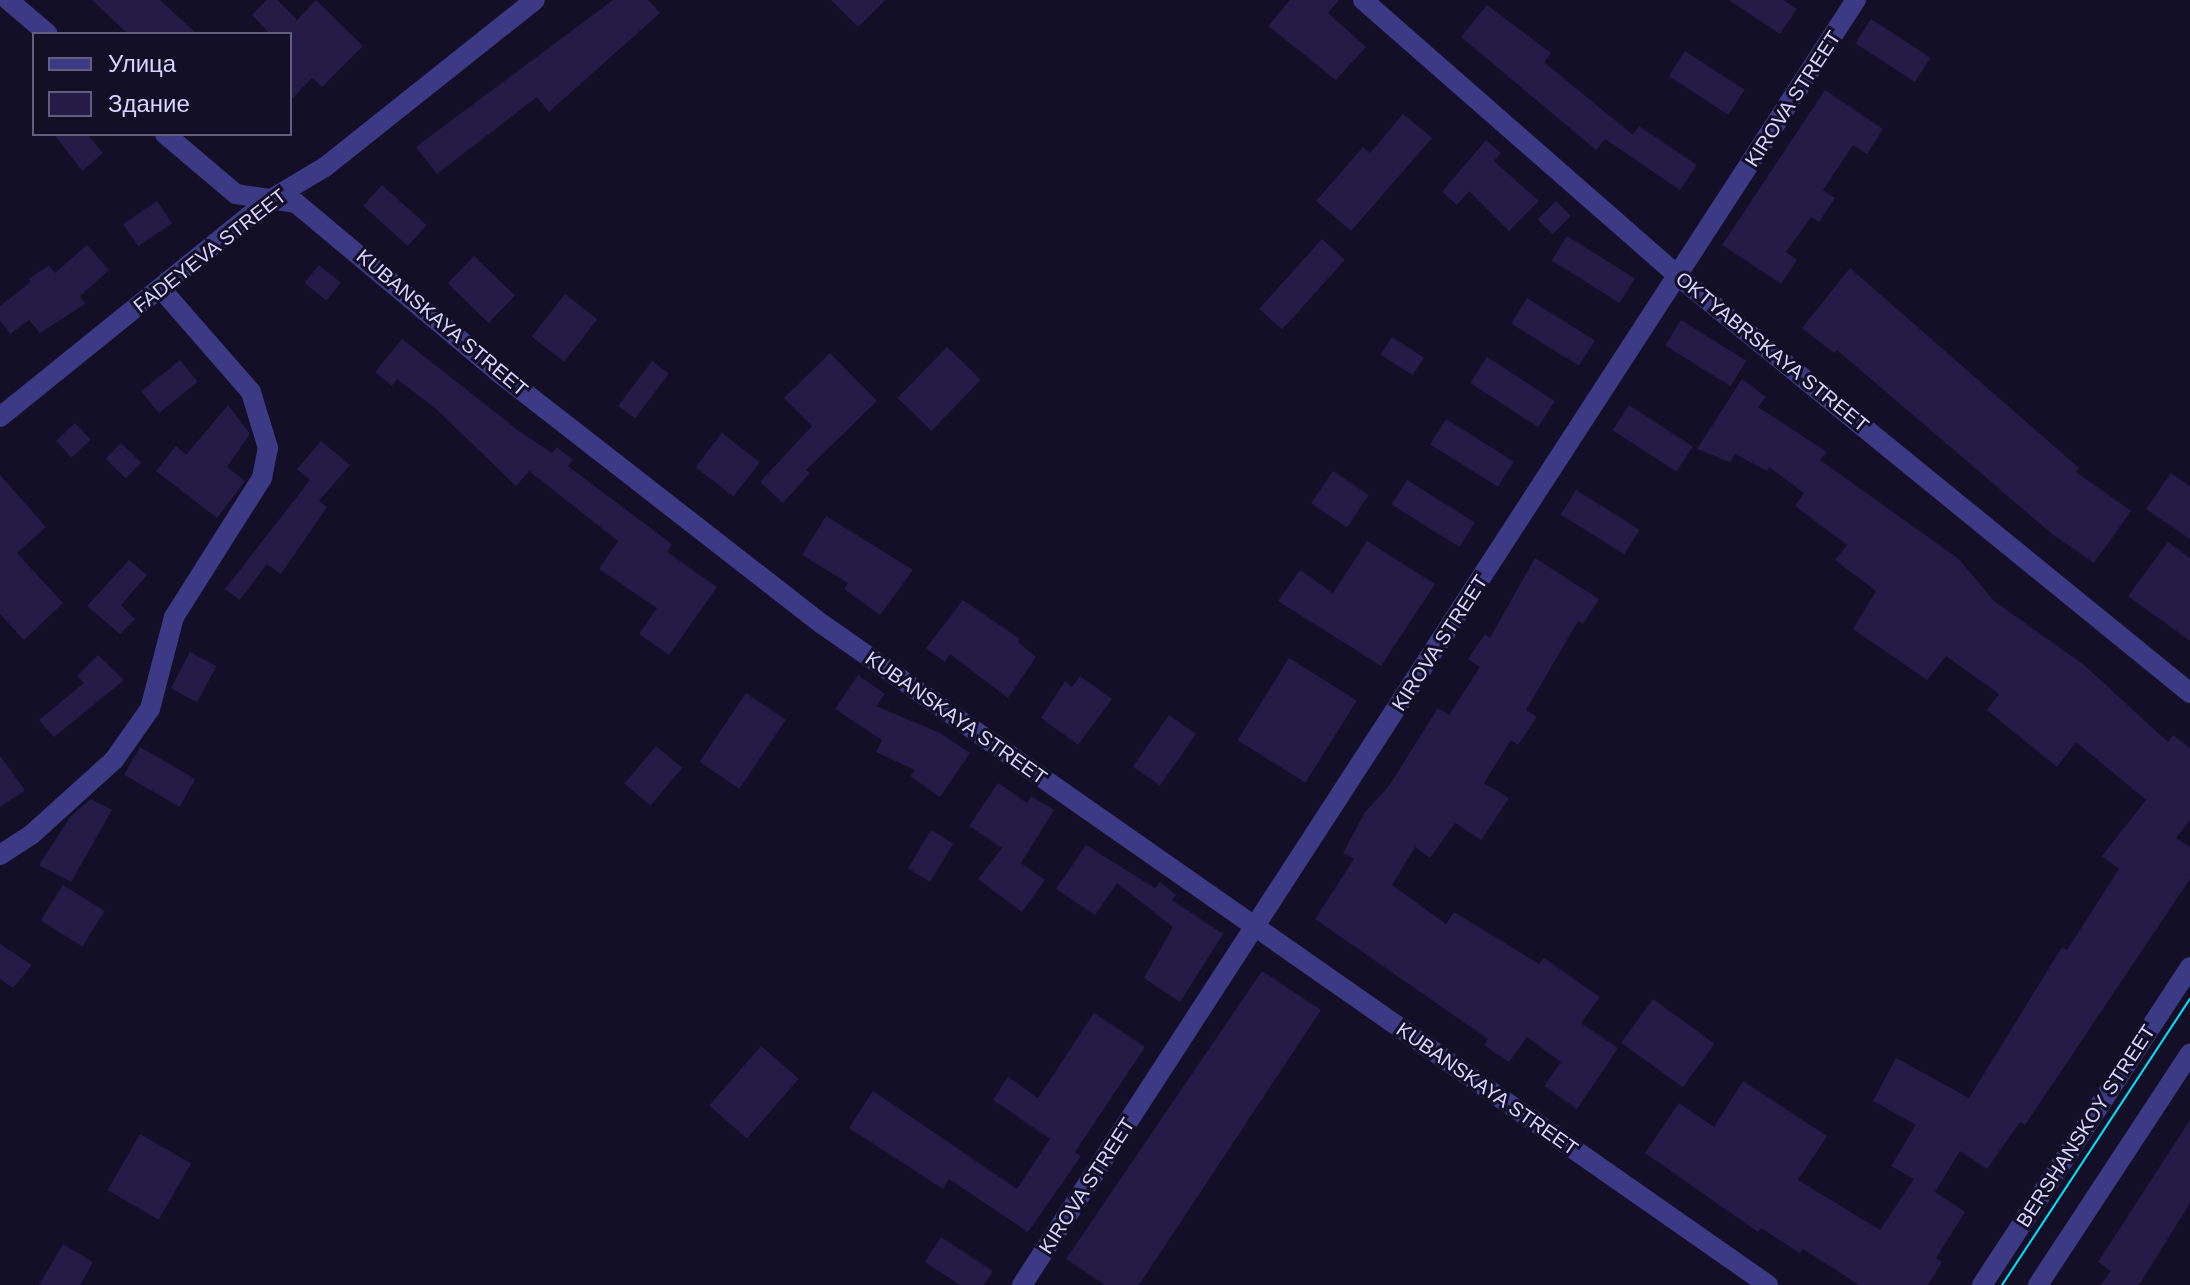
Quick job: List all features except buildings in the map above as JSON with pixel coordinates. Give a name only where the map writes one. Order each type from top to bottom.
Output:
[{"type":"street","points":[[8,0],[46,32]]},
{"type":"street","name":"FADEYEVA STREET","points":[[0,417],[268,201],[325,167],[535,0]]},
{"type":"street","name":"OKTYABRSKAYA STREET","points":[[1363,0],[1679,277],[2190,693]]},
{"type":"street","name":"KIROVA STREET","points":[[1022,1285],[1856,0]]},
{"type":"street","name":"KUBANSKAYA STREET","points":[[167,136],[236,194],[296,203],[498,372],[822,624],[1768,1285]]},
{"type":"street","points":[[0,855],[31,835],[114,760],[150,709],[174,617],[262,478],[268,448],[251,392],[161,289]]},
{"type":"street","name":"BERSHANSKOY STREET","points":[[1982,1285],[2190,967]]},
{"type":"street","points":[[2038,1285],[2190,1054]]},
{"type":"tram line","points":[[2002,1285],[2190,999]]}]
